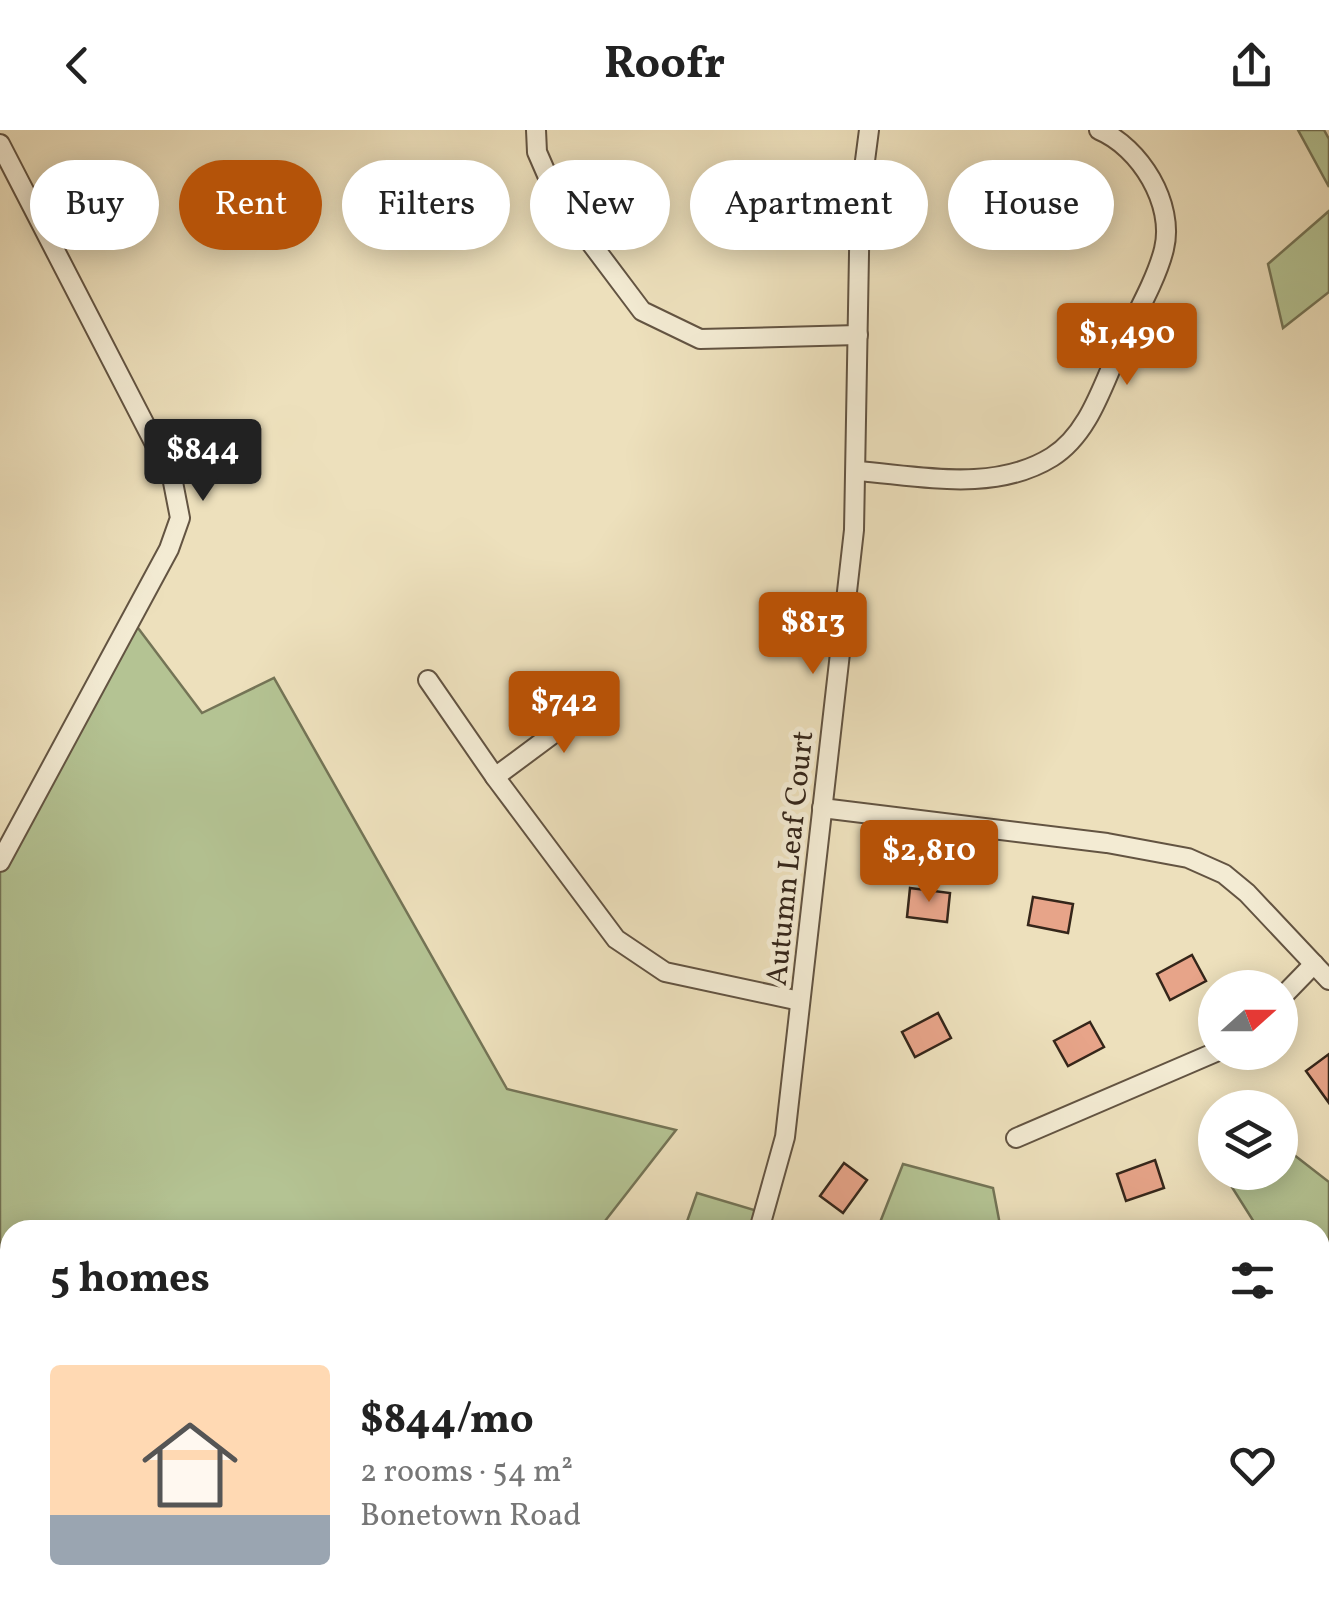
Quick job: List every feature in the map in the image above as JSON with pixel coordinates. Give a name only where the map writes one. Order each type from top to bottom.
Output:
[{"type":"street","points":[[536,130],[536,152],[557,198],[642,311],[700,339],[858,336]]},
{"type":"street","name":"Autumn Leaf Court","points":[[762,1220],[785,1138],[854,530],[860,199],[869,130]]},
{"type":"street","points":[[857,471],[986,480],[1054,456],[1086,422],[1164,248],[1162,207],[1150,175],[1114,136],[1099,130]]},
{"type":"street","points":[[0,144],[172,477],[180,505],[169,549],[0,862]]},
{"type":"street","points":[[428,680],[616,939],[665,972],[800,1001]]},
{"type":"street","points":[[495,777],[604,696]]},
{"type":"street","points":[[822,808],[1108,843],[1188,858],[1236,883],[1329,980]]},
{"type":"street","points":[[1298,980],[1314,964]]},
{"type":"street","points":[[1016,1138],[1198,1060]]},
{"type":"green space","points":[[1298,130],[1324,130],[1329,139],[1329,187]]},
{"type":"green space","points":[[1329,211],[1329,292],[1283,328],[1268,264]]},
{"type":"green space","points":[[129,616],[202,713],[274,678],[507,1089],[676,1130],[606,1220],[0,1220],[0,851]]},
{"type":"green space","points":[[1298,1158],[1329,1182],[1329,1220],[1253,1220],[1234,1190],[1298,1190]]},
{"type":"green space","points":[[903,1164],[993,1188],[999,1220],[881,1220]]},
{"type":"green space","points":[[697,1193],[761,1212],[759,1220],[688,1220]]},
{"type":"building","points":[[910,888],[950,893],[947,922],[907,917]]},
{"type":"building","points":[[1033,897],[1073,904],[1068,933],[1028,925]]},
{"type":"building","points":[[1192,955],[1200,970],[1198,985],[1170,1000],[1157,974]]},
{"type":"building","points":[[938,1013],[951,1038],[915,1057],[902,1032]]},
{"type":"building","points":[[1090,1022],[1104,1047],[1068,1066],[1054,1041]]},
{"type":"building","points":[[1329,1054],[1329,1103],[1306,1071]]},
{"type":"building","points":[[1155,1160],[1164,1188],[1126,1201],[1117,1174]]},
{"type":"building","points":[[844,1163],[867,1180],[843,1213],[820,1196]]}]
